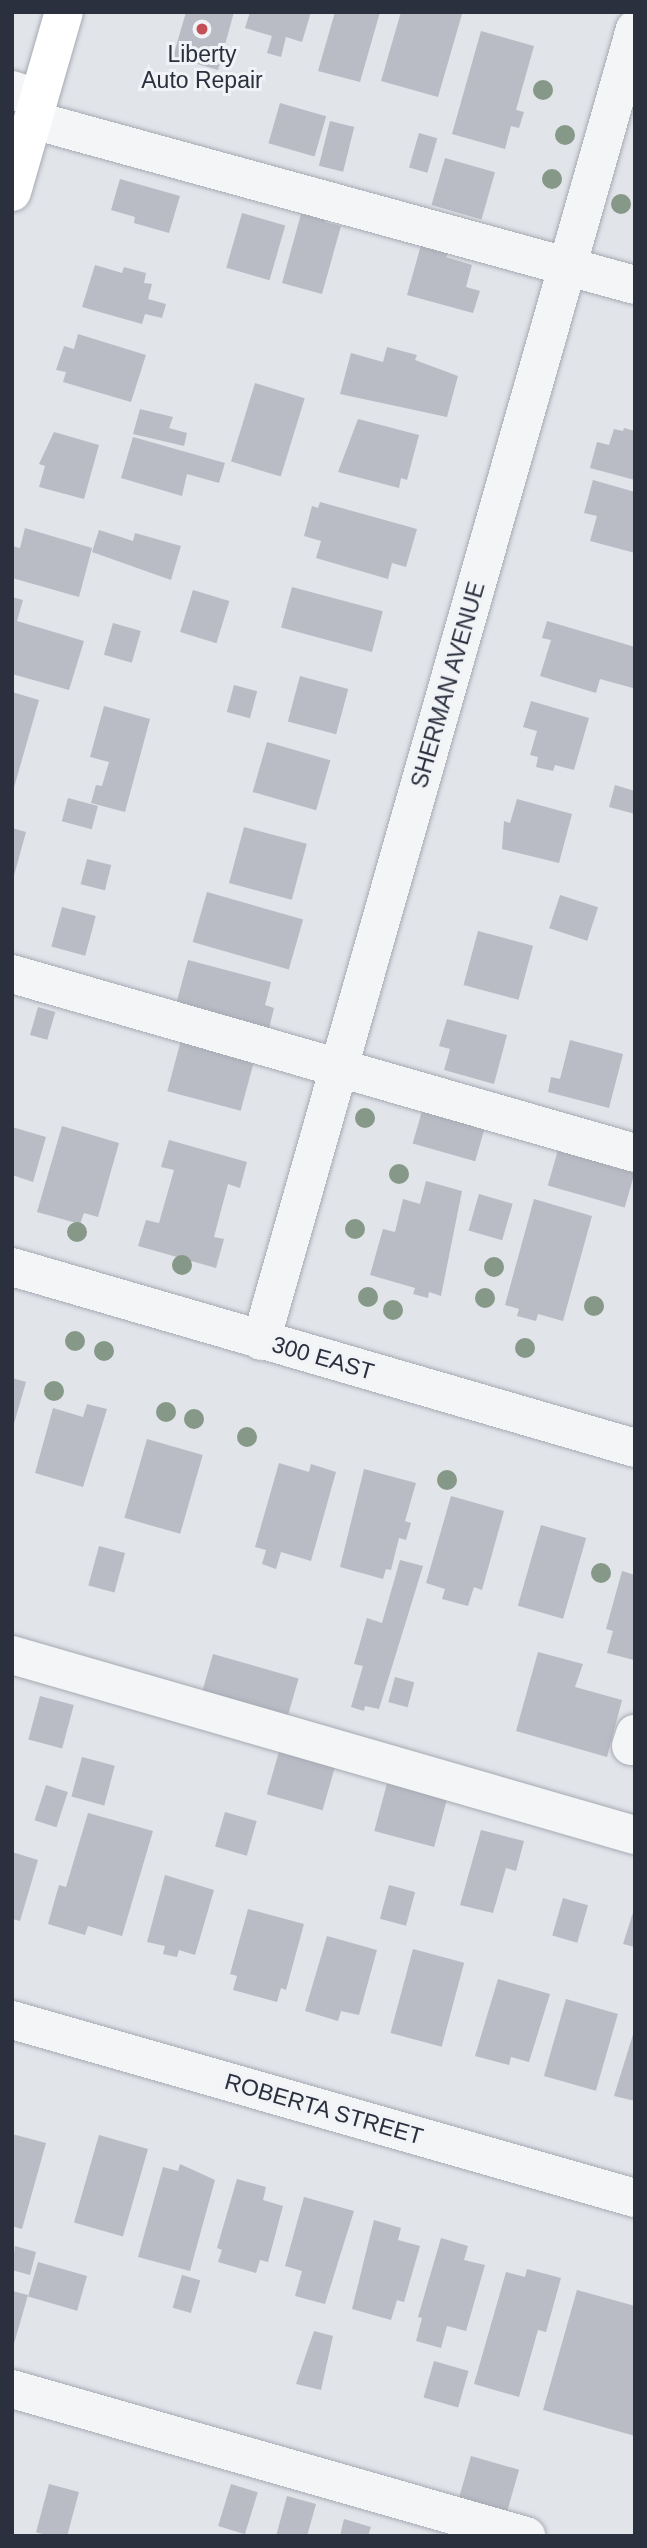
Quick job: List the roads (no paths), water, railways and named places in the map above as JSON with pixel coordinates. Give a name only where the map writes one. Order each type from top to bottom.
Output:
[{"type":"main road","points":[[12,192],[28,103],[64,12]]},
{"type":"street","name":"SHERMAN AVENUE","points":[[261,1340],[635,29]]},
{"type":"street","points":[[28,103],[635,285]]},
{"type":"street","points":[[12,974],[635,1153]]},
{"type":"street","name":"300 EAST","points":[[12,1267],[635,1448]]},
{"type":"street","points":[[12,1655],[635,1835]]},
{"type":"street","name":"ROBERTA STREET","points":[[12,2020],[635,2198]]},
{"type":"street","points":[[12,2389],[526,2536]]},
{"type":"place","name":"Liberty Auto Repair","points":[[202,29]]}]
